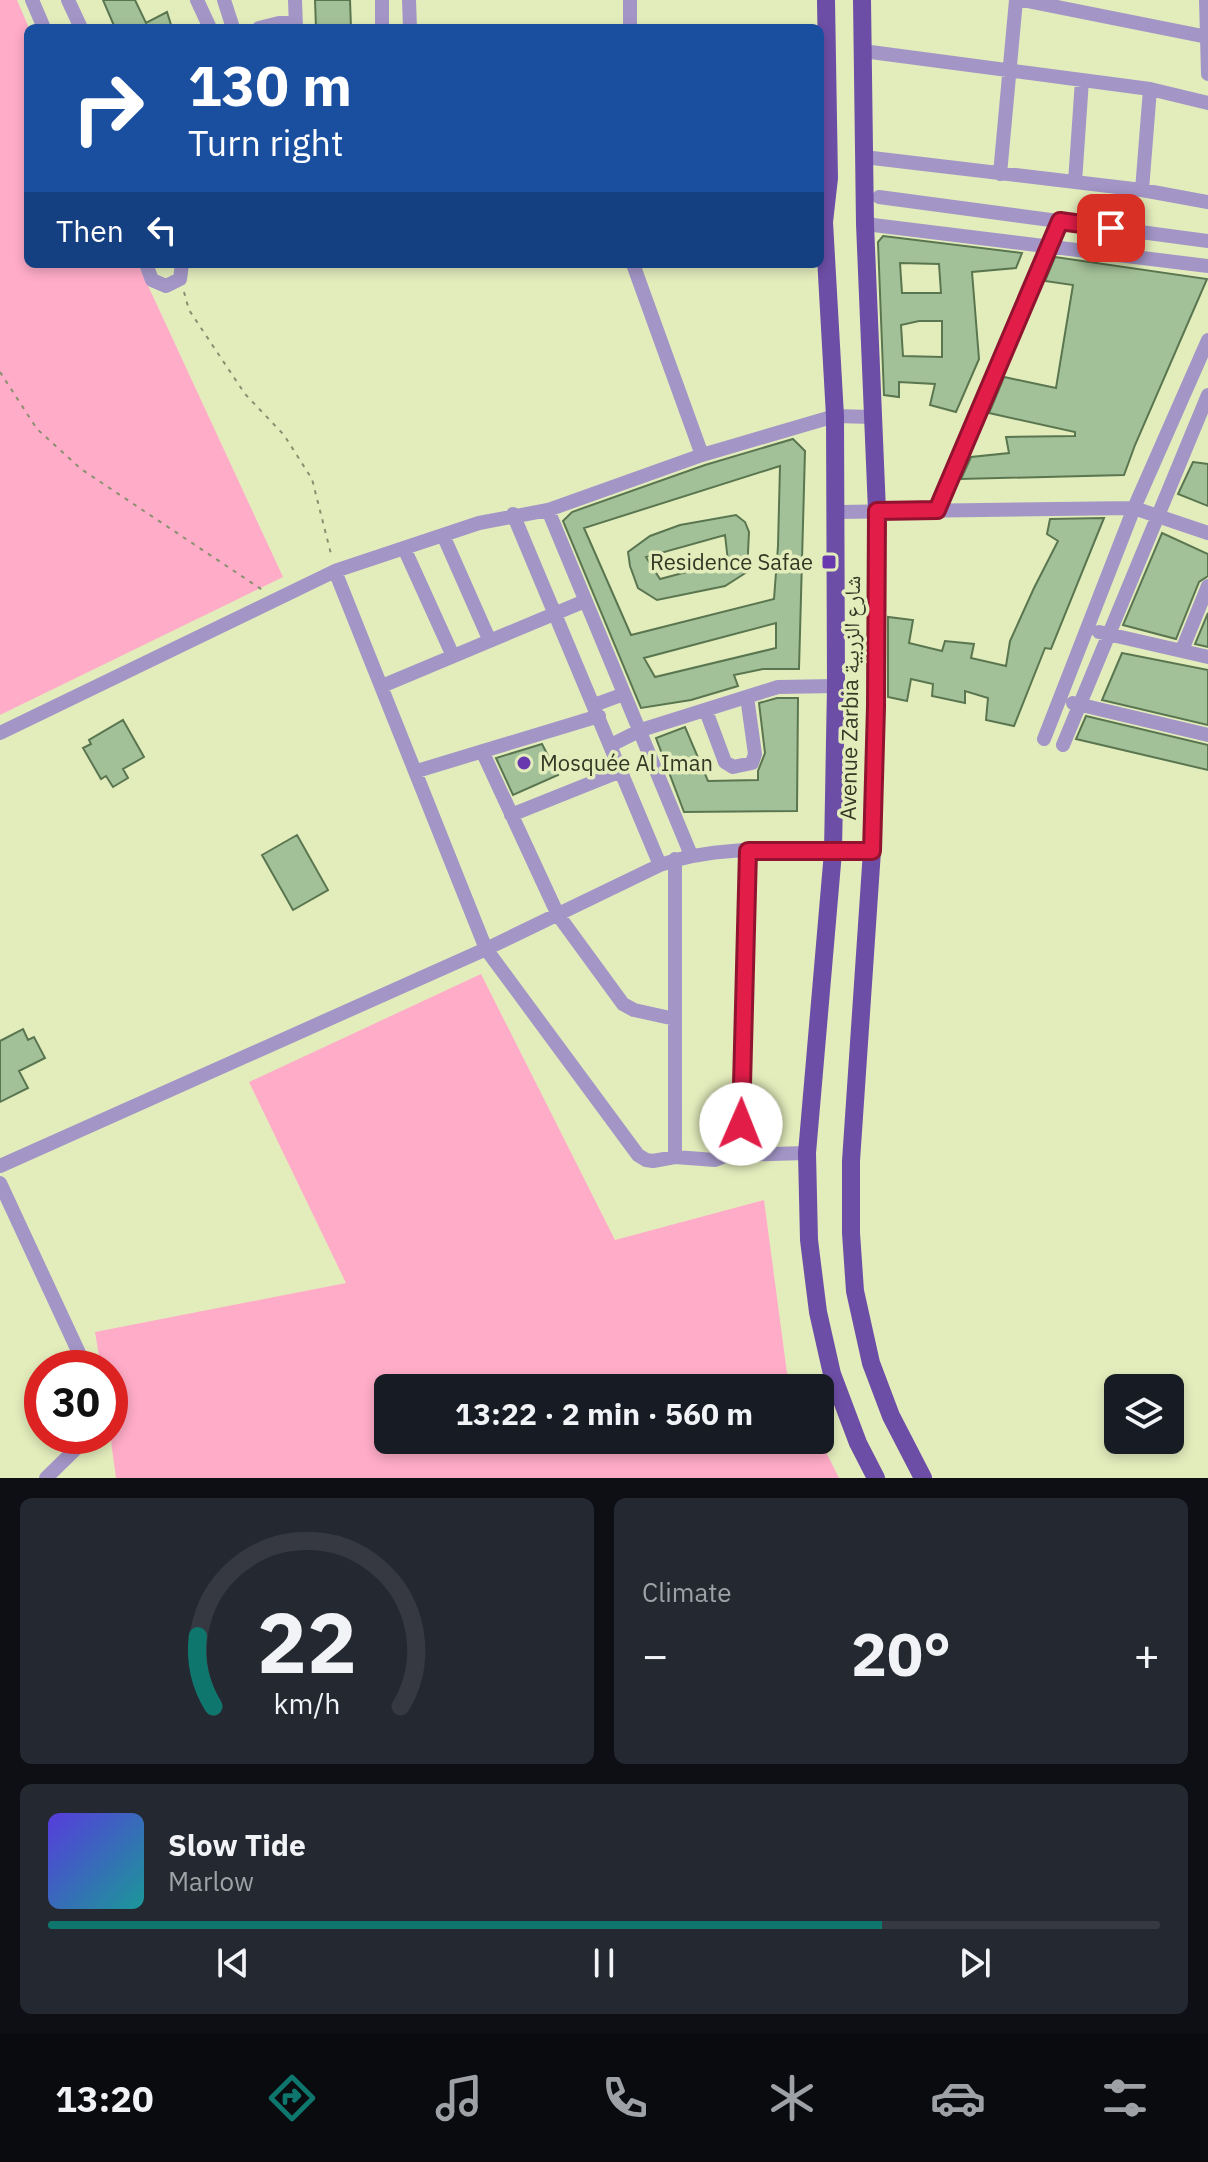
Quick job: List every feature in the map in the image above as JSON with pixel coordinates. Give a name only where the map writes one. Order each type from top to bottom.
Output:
[{"type":"main road","name":"Avenue Zarbia شارع الزربية","points":[[824,209],[829,178],[826,0]]},
{"type":"main road","name":"Avenue Zarbia شارع الزربية","points":[[862,0],[865,224],[877,511],[876,707],[872,851],[851,1161],[855,1291],[880,1389],[923,1478]]},
{"type":"main road","points":[[829,178],[864,177]]},
{"type":"main road","name":"Avenue Zarbia شارع الزربية","points":[[824,252],[838,512],[836,686],[833,852],[807,1153],[809,1240],[824,1347],[842,1405],[876,1478]]},
{"type":"street","points":[[32,0],[42,24]]},
{"type":"street","points":[[68,0],[79,24]]},
{"type":"street","points":[[197,0],[208,24]]},
{"type":"street","points":[[224,0],[232,24]]},
{"type":"street","points":[[295,0],[296,24]]},
{"type":"street","points":[[382,0],[382,24]]},
{"type":"street","points":[[409,0],[410,24]]},
{"type":"street","points":[[630,0],[630,24]]},
{"type":"street","points":[[1000,174],[1019,0],[1207,37]]},
{"type":"street","points":[[1206,0],[1208,74]]},
{"type":"street","points":[[863,51],[1150,89],[1208,103]]},
{"type":"street","points":[[1075,182],[1082,80]]},
{"type":"street","points":[[1142,190],[1150,89]]},
{"type":"street","points":[[864,157],[1142,190],[1208,202]]},
{"type":"street","points":[[879,197],[1208,241]]},
{"type":"street","points":[[918,230],[921,202]]},
{"type":"street","points":[[937,510],[1060,221]]},
{"type":"street","points":[[865,224],[1208,266]]},
{"type":"street","points":[[1186,262],[1189,238]]},
{"type":"street","points":[[148,268],[152,280],[159,285],[174,285],[181,272]]},
{"type":"street","points":[[634,268],[702,455]]},
{"type":"street","points":[[1044,739],[1134,508],[1208,340]]},
{"type":"street","points":[[1063,745],[1208,395]]},
{"type":"street","points":[[0,733],[335,571],[513,514],[548,510],[702,455],[835,416],[872,417]]},
{"type":"street","points":[[1159,450],[1183,457]]},
{"type":"street","points":[[838,512],[1134,508],[1208,533]]},
{"type":"street","points":[[548,510],[691,855]]},
{"type":"street","points":[[513,514],[660,865]]},
{"type":"street","points":[[443,535],[489,639]]},
{"type":"street","points":[[404,548],[453,656]]},
{"type":"street","points":[[335,571],[486,949],[638,1155],[653,1161],[675,1157],[715,1160],[741,1155],[807,1153]]},
{"type":"street","points":[[1182,650],[1208,586]]},
{"type":"street","points":[[382,686],[585,601]]},
{"type":"street","points":[[1088,627],[1107,635],[1208,657]]},
{"type":"street","points":[[611,745],[641,730],[778,687],[836,686]]},
{"type":"street","points":[[417,771],[483,753],[596,710],[624,694]]},
{"type":"street","points":[[706,711],[725,762],[733,767],[752,763],[755,754],[747,697]]},
{"type":"street","points":[[1061,700],[1208,735]]},
{"type":"street","points":[[483,753],[558,915],[623,1004],[634,1010],[675,1019]]},
{"type":"street","points":[[511,815],[621,771]]},
{"type":"street","points":[[0,1166],[486,949],[675,859],[748,851],[872,851]]},
{"type":"street","points":[[741,1155],[748,851]]},
{"type":"street","points":[[675,859],[675,1157]]},
{"type":"street","points":[[0,1183],[78,1350]]},
{"type":"street","points":[[46,1478],[71,1454]]},
{"type":"path","points":[[181,272],[189,310],[245,394],[284,435],[312,479],[335,571]]},
{"type":"path","points":[[0,372],[37,429],[81,469],[275,598]]},
{"type":"shaded area","points":[[0,0],[17,0],[27,24],[24,24],[24,268],[140,268],[283,577],[0,715]]},
{"type":"shaded area","points":[[481,974],[615,1240],[764,1200],[787,1374],[374,1374],[374,1454],[827,1454],[839,1478],[116,1478],[113,1454],[128,1454],[128,1350],[98,1350],[95,1332],[346,1283],[249,1082]]},
{"type":"building","points":[[103,0],[135,0],[146,23],[167,12],[171,24],[113,24]]},
{"type":"building","points":[[315,0],[350,0],[351,24],[316,24]]},
{"type":"building","points":[[883,236],[1022,253],[1016,268],[972,272],[979,359],[956,412],[930,405],[935,384],[899,382],[899,397],[884,395],[878,242]],"holes":[[[900,263],[939,264],[941,293],[902,293]],[[942,321],[942,357],[903,356],[901,325]]]},
{"type":"building","points":[[1055,257],[1207,279],[1124,475],[961,479],[971,457],[1009,453],[1006,437],[1075,436],[1075,432],[989,413],[1004,377],[1056,388],[1073,285],[1045,281]]},
{"type":"building","points":[[793,439],[805,451],[799,669],[763,669],[734,675],[738,686],[691,700],[641,708],[563,521],[572,512],[705,465]],"holes":[[[780,466],[774,599],[631,635],[584,528]],[[776,623],[776,648],[655,677],[644,658]]]},
{"type":"building","points":[[1193,462],[1208,464],[1208,506],[1178,494]]},
{"type":"building","points":[[736,515],[745,522],[749,532],[747,572],[725,586],[657,600],[638,588],[628,552],[650,536],[680,525]],"holes":[[[725,535],[728,561],[660,579],[646,557]]]},
{"type":"building","points":[[1104,518],[1051,649],[1045,648],[1014,726],[986,720],[988,698],[965,691],[965,703],[932,696],[933,684],[911,679],[907,701],[888,697],[888,617],[913,620],[909,643],[942,651],[945,641],[974,644],[971,658],[1006,666],[1010,641],[1058,541],[1047,534],[1050,519]]},
{"type":"building","points":[[1162,533],[1208,554],[1208,576],[1199,582],[1176,639],[1123,625]]},
{"type":"building","points":[[1208,613],[1208,647],[1195,644]]},
{"type":"building","points":[[1122,653],[1208,670],[1208,725],[1102,700]]},
{"type":"building","points":[[777,698],[798,698],[797,811],[684,812],[656,738],[685,727],[708,781],[758,780],[765,753],[759,703]]},
{"type":"building","points":[[1086,716],[1208,745],[1208,770],[1076,739]]},
{"type":"building","points":[[123,720],[144,757],[123,769],[128,778],[113,787],[106,776],[101,779],[83,748],[91,744],[89,740]]},
{"type":"building","name":"Mosquée Al Iman","points":[[542,744],[558,775],[513,795],[496,758]]},
{"type":"building","points":[[297,835],[328,890],[293,910],[262,855]]},
{"type":"building","points":[[23,1029],[28,1040],[34,1037],[45,1058],[19,1071],[28,1088],[0,1102],[0,1041]]},
{"type":"place","name":"Residence Safae","points":[[829,562]]},
{"type":"place","name":"Mosquée Al Iman","points":[[524,763]]},
{"type":"route","points":[[741,1124],[748,851],[872,851],[877,511],[937,510],[1060,221],[1111,228]]}]
